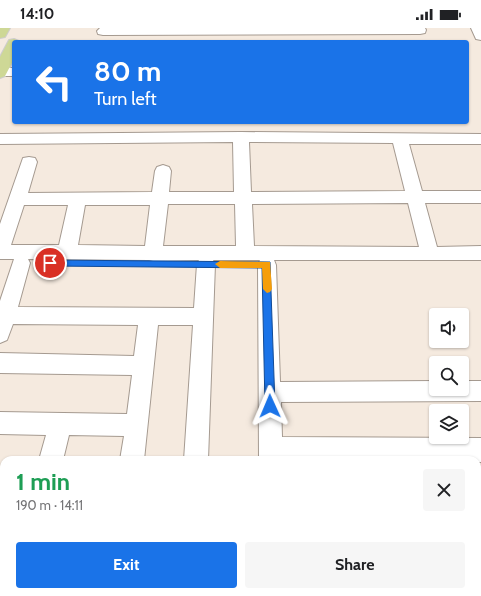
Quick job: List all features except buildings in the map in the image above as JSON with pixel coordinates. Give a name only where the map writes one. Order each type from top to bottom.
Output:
[{"type":"main road","points":[[0,34],[3,28]]},
{"type":"main road","points":[[15,40],[21,28]]},
{"type":"main road","points":[[5,72],[12,49]]},
{"type":"street","points":[[477,28],[481,36]]},
{"type":"street","points":[[103,34],[422,33]]},
{"type":"street","points":[[0,128],[66,125],[454,125],[480,139]]},
{"type":"street","points":[[0,139],[241,137],[480,139]]},
{"type":"street","points":[[241,137],[245,254]]},
{"type":"street","points":[[400,139],[430,254]]},
{"type":"street","points":[[29,162],[19,199],[0,252],[154,254],[481,253]]},
{"type":"street","points":[[154,254],[162,170]]},
{"type":"street","points":[[19,199],[481,197]]},
{"type":"street","points":[[67,252],[78,198]]},
{"type":"street","points":[[0,263],[266,265],[481,264]]},
{"type":"street","points":[[0,334],[21,263]]},
{"type":"street","points":[[196,456],[206,264]]},
{"type":"street","points":[[266,265],[271,454],[481,450]]},
{"type":"street","points":[[6,315],[204,317]]},
{"type":"street","points":[[133,456],[149,316]]},
{"type":"street","points":[[0,363],[143,366]]},
{"type":"street","points":[[270,392],[481,391]]},
{"type":"street","points":[[0,423],[137,425]]},
{"type":"street","points":[[51,456],[60,424]]},
{"type":"slow traffic","points":[[220,264],[266,265],[267,289]]},
{"type":"route","points":[[50,263],[266,265],[270,406]]}]
